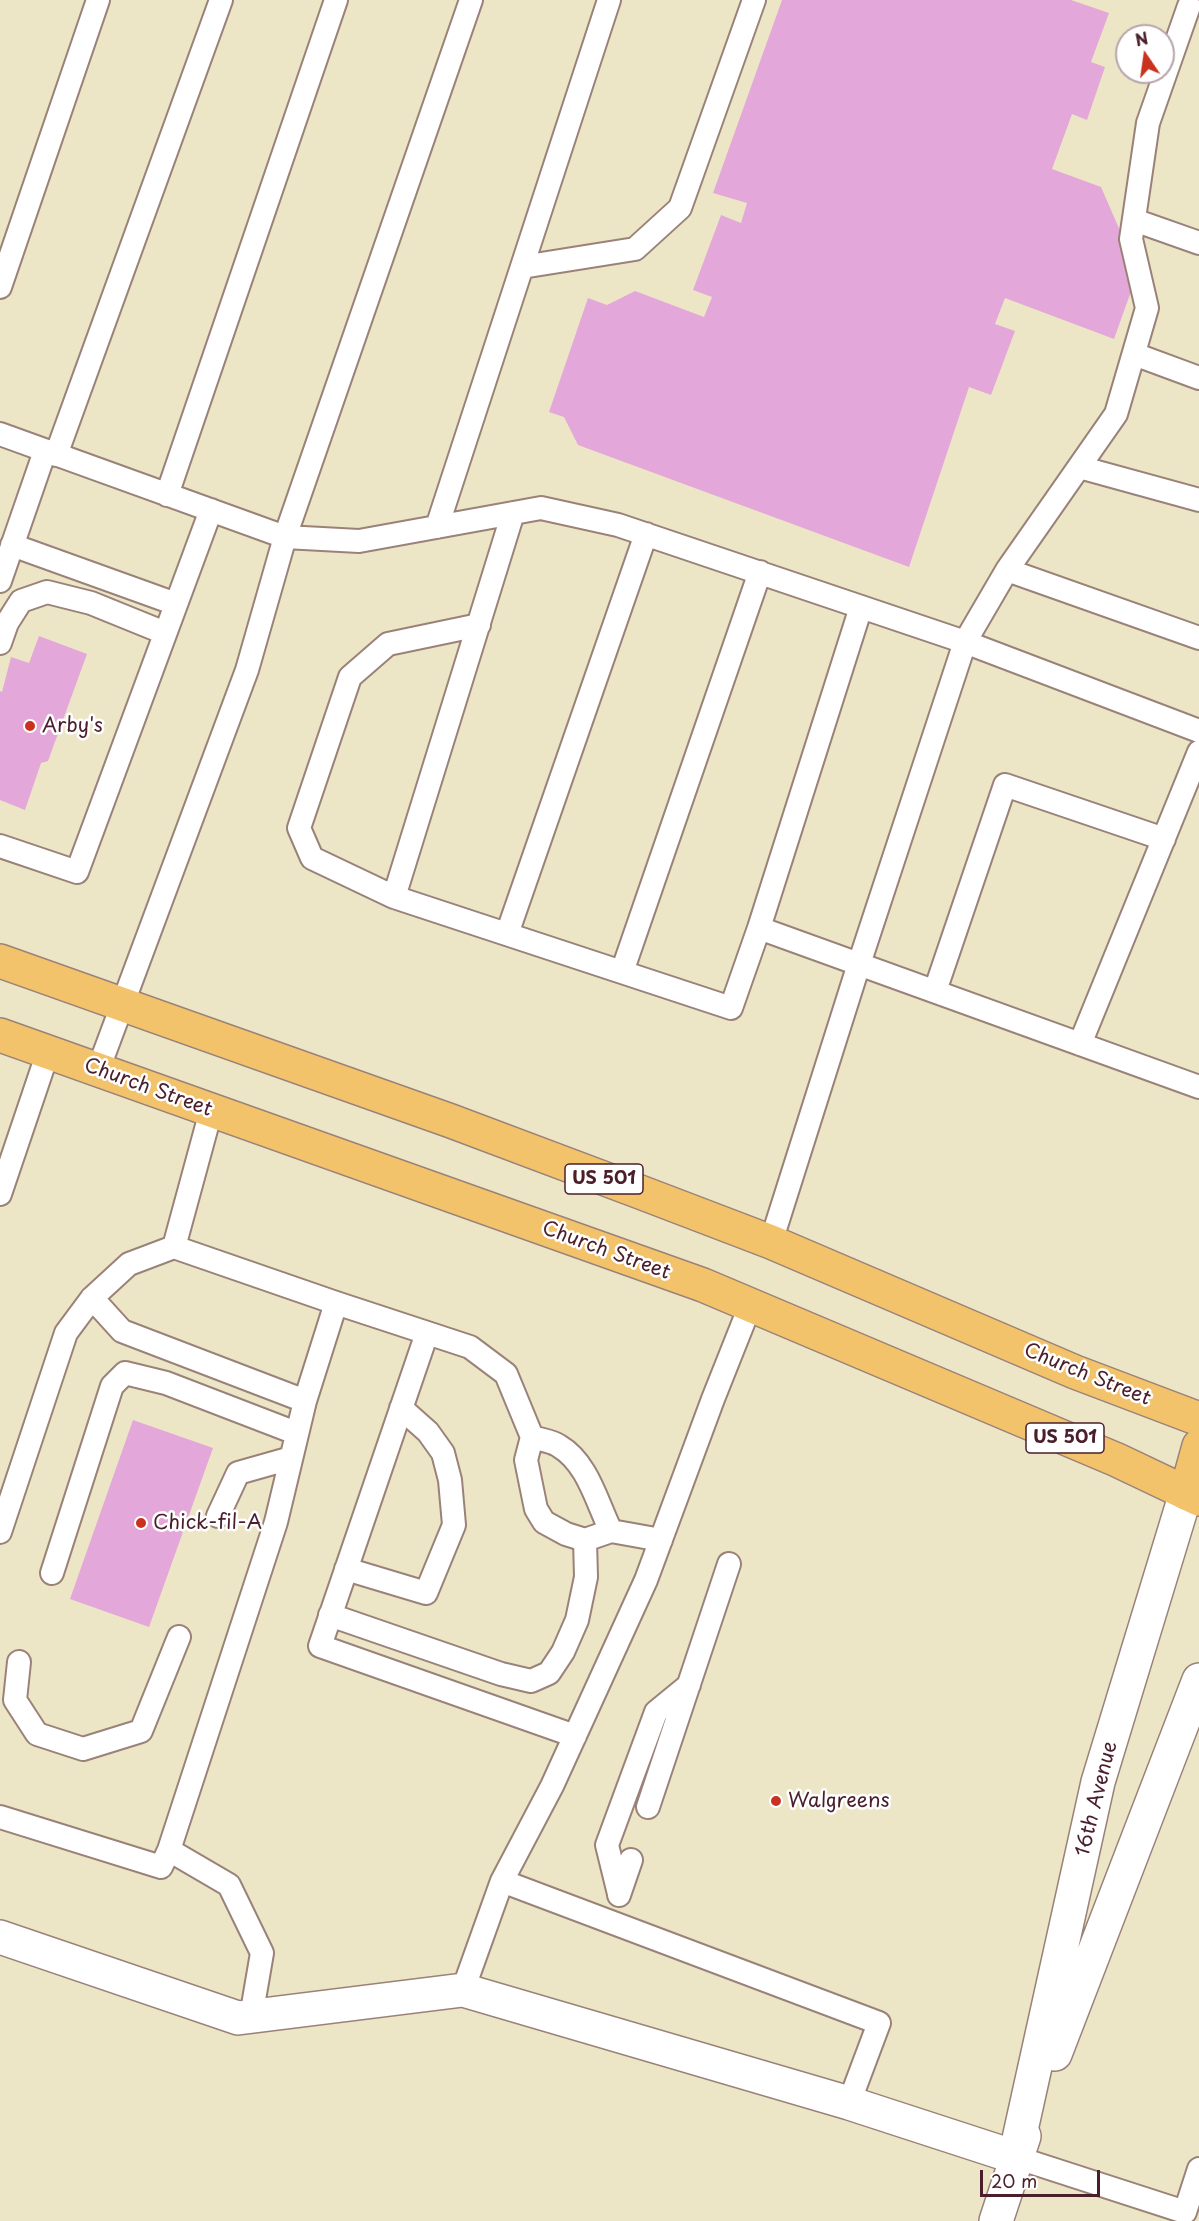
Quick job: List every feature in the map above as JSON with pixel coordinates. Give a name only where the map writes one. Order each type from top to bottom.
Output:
[{"type":"main road","name":"Church Street","points":[[0,961],[451,1121],[771,1242],[1076,1372],[1199,1419]]},
{"type":"main road","name":"Church Street","points":[[0,1035],[703,1286],[1117,1460],[1193,1496]]},
{"type":"main road","name":"16th Avenue","points":[[1193,1496],[1199,1446]]},
{"type":"street","name":"16th Avenue","points":[[1016,2157],[1098,1782],[1193,1496]]},
{"type":"street","name":"16th Avenue","points":[[996,2221],[1016,2157],[1199,1680]]},
{"type":"street","points":[[0,1937],[238,2018],[463,1990],[849,2103],[1016,2157]]},
{"type":"lane","points":[[0,287],[98,0]]},
{"type":"lane","points":[[0,581],[221,0]]},
{"type":"lane","points":[[167,495],[336,0]]},
{"type":"lane","points":[[98,1070],[247,670],[285,537],[471,0]]},
{"type":"lane","points":[[437,527],[609,0]]},
{"type":"lane","points":[[522,267],[635,249],[680,208],[754,0]]},
{"type":"lane","points":[[771,1242],[965,642],[1007,570],[1116,414],[1148,308],[1131,238],[1148,123],[1187,5]]},
{"type":"lane","points":[[1134,220],[1199,243]]},
{"type":"lane","points":[[1134,354],[1199,378]]},
{"type":"lane","points":[[0,434],[285,537],[359,542],[541,508],[618,525],[965,642],[1199,731]]},
{"type":"lane","points":[[1079,467],[1199,500]]},
{"type":"lane","points":[[0,846],[77,872],[211,510]]},
{"type":"lane","points":[[394,897],[513,513]]},
{"type":"lane","points":[[507,934],[646,534]]},
{"type":"lane","points":[[12,545],[176,603]]},
{"type":"lane","points":[[1007,570],[1199,638]]},
{"type":"lane","points":[[622,972],[760,572]]},
{"type":"lane","points":[[0,643],[21,601],[48,592],[91,603],[165,633]]},
{"type":"lane","points":[[479,625],[387,644],[350,677],[299,828],[312,858],[394,897],[731,1008],[759,928],[861,607]]},
{"type":"lane","points":[[1080,1044],[1199,752]]},
{"type":"lane","points":[[934,991],[1005,785],[1164,839]]},
{"type":"lane","points":[[759,928],[1199,1087]]},
{"type":"lane","points":[[0,1194],[48,1052]]},
{"type":"lane","points":[[174,1247],[212,1111]]},
{"type":"lane","points":[[0,1138],[27,1114]]},
{"type":"lane","points":[[1,1523],[66,1333],[92,1298],[129,1264],[174,1247],[470,1347],[506,1374],[532,1437],[526,1460],[536,1509],[544,1522],[566,1534],[585,1540],[611,1531],[661,1540]]},
{"type":"lane","points":[[92,1298],[122,1331],[305,1401]]},
{"type":"lane","points":[[0,1817],[161,1867],[169,1850],[276,1522],[296,1433],[336,1303]]},
{"type":"lane","points":[[463,1990],[502,1881],[552,1786],[646,1580],[750,1306]]},
{"type":"lane","points":[[427,1333],[320,1646],[575,1736]]},
{"type":"lane","points":[[52,1573],[112,1386],[125,1373],[166,1383],[296,1433]]},
{"type":"lane","points":[[346,1569],[426,1593],[454,1525],[450,1480],[443,1453],[428,1432],[401,1408]]},
{"type":"lane","points":[[532,1437],[558,1444],[571,1454],[588,1479],[611,1531]]},
{"type":"lane","points":[[218,1516],[238,1473],[291,1458]]},
{"type":"lane","points":[[330,1615],[501,1674],[531,1681],[549,1673],[563,1652],[577,1620],[586,1577],[585,1540]]},
{"type":"lane","points":[[648,1807],[729,1564]]},
{"type":"lane","points":[[19,1662],[15,1700],[37,1734],[83,1749],[141,1731],[179,1637]]},
{"type":"lane","points":[[619,1894],[607,1845],[656,1712],[689,1685]]},
{"type":"lane","points":[[169,1850],[230,1885],[262,1953],[251,2017]]},
{"type":"lane","points":[[610,1922],[631,1860]]},
{"type":"lane","points":[[502,1881],[879,2023],[849,2103]]},
{"type":"lane","points":[[1016,2157],[1183,2217],[1199,2169]]},
{"type":"building","points":[[782,0],[1071,0],[1109,13],[1091,62],[1105,67],[1087,120],[1072,114],[1052,169],[1101,187],[1138,272],[1114,339],[1005,298],[995,324],[1015,331],[991,395],[969,387],[909,567],[578,445],[564,417],[549,412],[588,298],[607,305],[635,291],[704,317],[712,297],[693,290],[721,215],[741,223],[747,203],[713,193]]},
{"type":"building","name":"Arby's","points":[[39,636],[87,654],[48,761],[41,763],[25,810],[0,800],[0,691],[2,692],[11,657],[29,663]]},
{"type":"building","name":"Chick-fil-A","points":[[133,1420],[213,1448],[149,1627],[70,1599]]},
{"type":"place","name":"Arby's","points":[[30,726]]},
{"type":"place","name":"Chick-fil-A","points":[[141,1523]]},
{"type":"place","name":"Walgreens","points":[[776,1801]]}]
